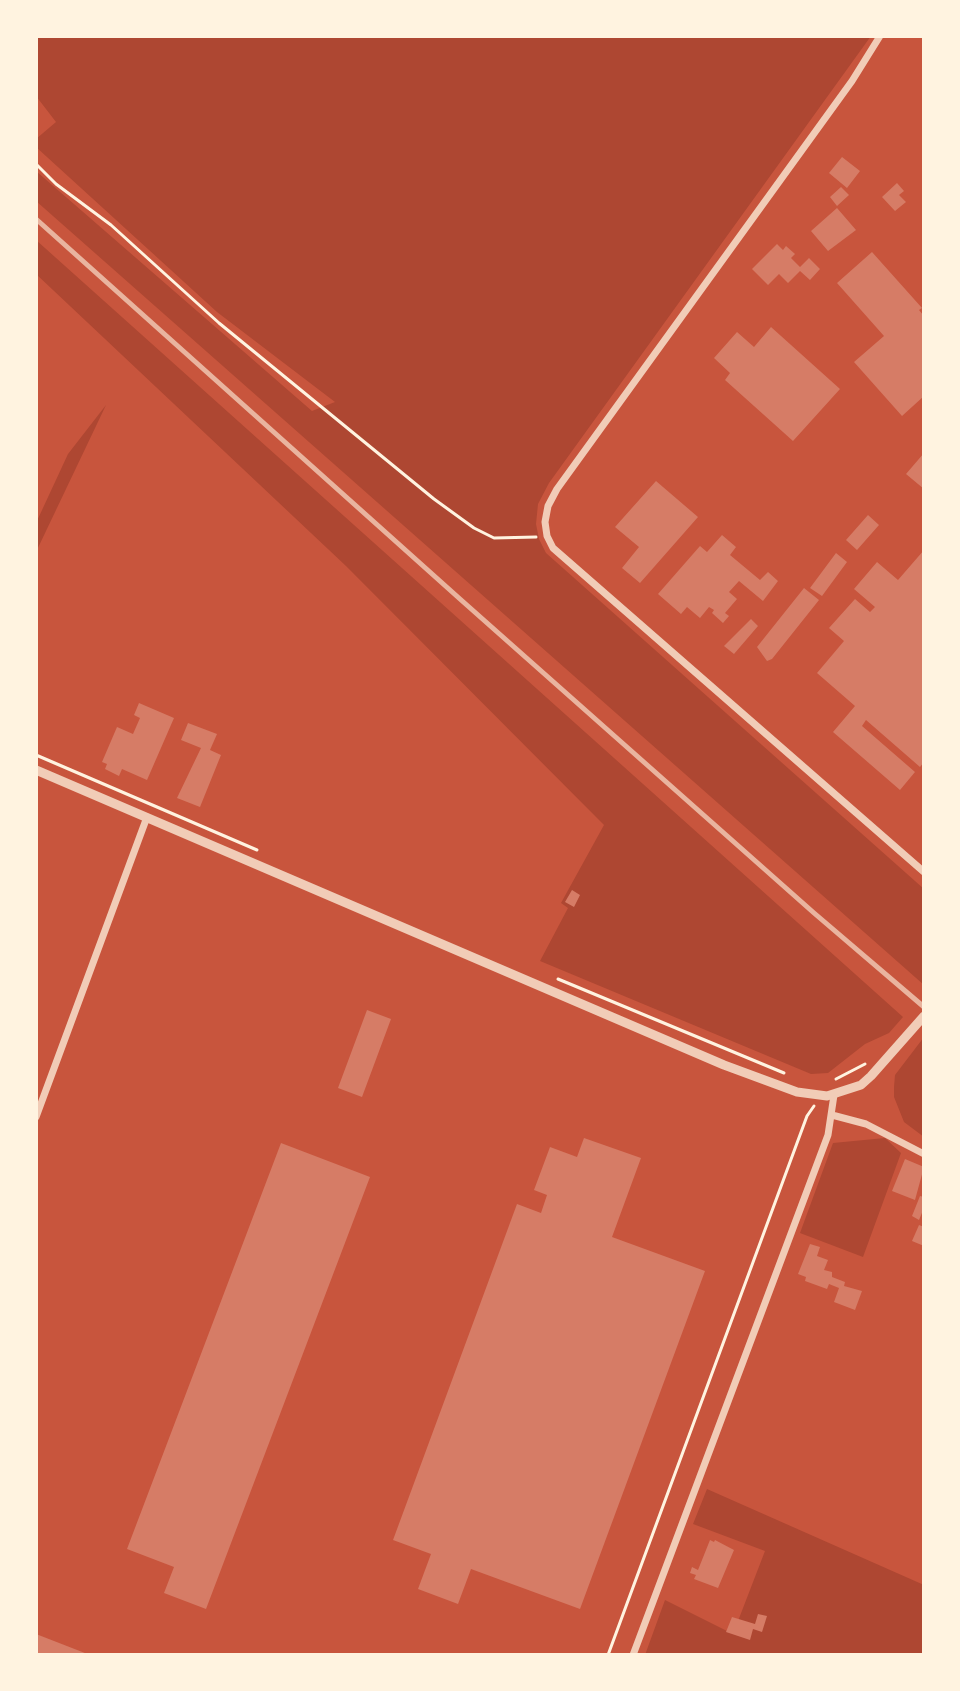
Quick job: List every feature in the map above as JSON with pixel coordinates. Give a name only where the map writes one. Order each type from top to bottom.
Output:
[{"type":"street","points":[[880,36],[852,81],[557,489],[548,506],[545,522],[553,548],[924,872]]},
{"type":"street","points":[[36,770],[775,1085],[820,1097],[861,1085],[924,1016]]},
{"type":"street","points":[[36,1117],[147,817]]},
{"type":"street","points":[[633,1655],[828,1135],[834,1095]]},
{"type":"street","points":[[832,1115],[866,1124],[924,1154]]},
{"type":"path","points":[[36,164],[56,184],[111,225],[219,323],[474,528],[494,538],[547,536]]},
{"type":"path","points":[[36,755],[269,855]]},
{"type":"path","points":[[556,978],[793,1076]]},
{"type":"path","points":[[608,1655],[807,1116],[830,1082],[874,1057]]},
{"type":"shaded area","points":[[36,36],[871,36],[549,483],[538,504],[536,524],[546,553],[924,889],[924,985],[36,201],[36,171],[312,411],[335,402],[217,312],[36,147],[36,139],[56,122],[36,96]]},
{"type":"shaded area","points":[[36,240],[903,1017],[889,1033],[865,1044],[828,1073],[811,1074],[540,961],[568,908],[561,903],[604,825],[346,566],[36,274]]},
{"type":"shaded area","points":[[106,405],[36,552],[36,523],[68,454]]},
{"type":"shaded area","points":[[924,1037],[924,1137],[904,1122],[894,1097],[894,1087],[895,1075]]},
{"type":"shaded area","points":[[885,1138],[901,1153],[863,1257],[800,1233],[833,1143]]},
{"type":"shaded area","points":[[707,1489],[924,1585],[924,1655],[645,1655],[665,1600],[733,1634],[765,1551],[693,1524]]},
{"type":"building","points":[[842,157],[860,171],[847,188],[829,173]]},
{"type":"building","points":[[897,183],[904,191],[899,195],[906,202],[895,211],[882,197]]},
{"type":"building","points":[[841,187],[849,195],[837,206],[830,197]]},
{"type":"building","points":[[837,208],[856,230],[828,251],[811,231]]},
{"type":"building","points":[[777,244],[783,250],[786,246],[795,254],[791,258],[800,267],[809,258],[820,269],[810,280],[800,271],[788,283],[779,274],[768,285],[752,269]]},
{"type":"building","points":[[872,252],[922,308],[919,310],[924,316],[924,396],[902,416],[854,362],[884,336],[837,283]]},
{"type":"building","points":[[771,327],[840,389],[793,441],[725,380],[730,373],[714,358],[737,332],[754,347]]},
{"type":"building","points":[[924,453],[924,489],[906,474]]},
{"type":"building","points":[[656,481],[698,517],[640,583],[622,568],[639,547],[615,527]]},
{"type":"building","points":[[868,515],[879,525],[857,550],[846,540]]},
{"type":"building","points":[[722,535],[736,547],[730,555],[760,580],[768,572],[778,581],[763,601],[739,581],[729,592],[737,599],[725,613],[729,616],[723,623],[709,607],[700,618],[687,607],[681,614],[658,594],[700,546],[707,552]]},
{"type":"building","points":[[924,550],[924,762],[920,767],[866,720],[862,726],[915,772],[900,790],[833,732],[855,706],[817,673],[844,641],[829,628],[855,599],[870,612],[875,607],[854,589],[877,562],[898,580]]},
{"type":"building","points":[[836,553],[847,562],[822,596],[810,588]]},
{"type":"building","points":[[804,588],[819,600],[772,659],[767,661],[757,647]]},
{"type":"building","points":[[751,619],[758,626],[734,654],[724,646]]},
{"type":"building","points":[[139,703],[174,718],[147,780],[122,769],[119,776],[105,769],[107,764],[102,762],[117,727],[133,734],[140,718],[134,715]]},
{"type":"building","points":[[188,723],[217,734],[210,750],[221,755],[200,807],[177,798],[201,748],[181,740]]},
{"type":"building","points":[[572,890],[580,895],[574,907],[565,902]]},
{"type":"building","points":[[367,1010],[391,1019],[362,1097],[338,1088]]},
{"type":"building","points":[[584,1138],[641,1158],[612,1237],[705,1271],[580,1609],[471,1569],[458,1604],[418,1589],[431,1554],[393,1540],[517,1204],[541,1213],[547,1195],[534,1190],[550,1147],[577,1157]]},
{"type":"building","points":[[281,1143],[370,1177],[206,1609],[164,1593],[174,1567],[127,1549]]},
{"type":"building","points":[[905,1159],[924,1167],[915,1200],[892,1191]]},
{"type":"building","points":[[920,1196],[924,1197],[924,1208],[919,1220],[912,1216]]},
{"type":"building","points":[[919,1225],[924,1227],[924,1246],[912,1241]]},
{"type":"building","points":[[810,1244],[820,1247],[817,1256],[828,1260],[824,1270],[845,1282],[844,1286],[862,1291],[855,1310],[834,1302],[839,1288],[829,1284],[827,1289],[805,1281],[806,1277],[798,1274]]},
{"type":"building","points":[[710,1540],[734,1550],[718,1588],[694,1579],[696,1575],[690,1573],[692,1567],[698,1570]]},
{"type":"building","points":[[758,1614],[767,1616],[762,1632],[753,1629],[750,1640],[726,1632],[732,1617],[755,1624]]},
{"type":"building","points":[[36,1634],[90,1655],[36,1655]]},
{"type":"railway","points":[[36,219],[460,599],[924,1007]]}]
